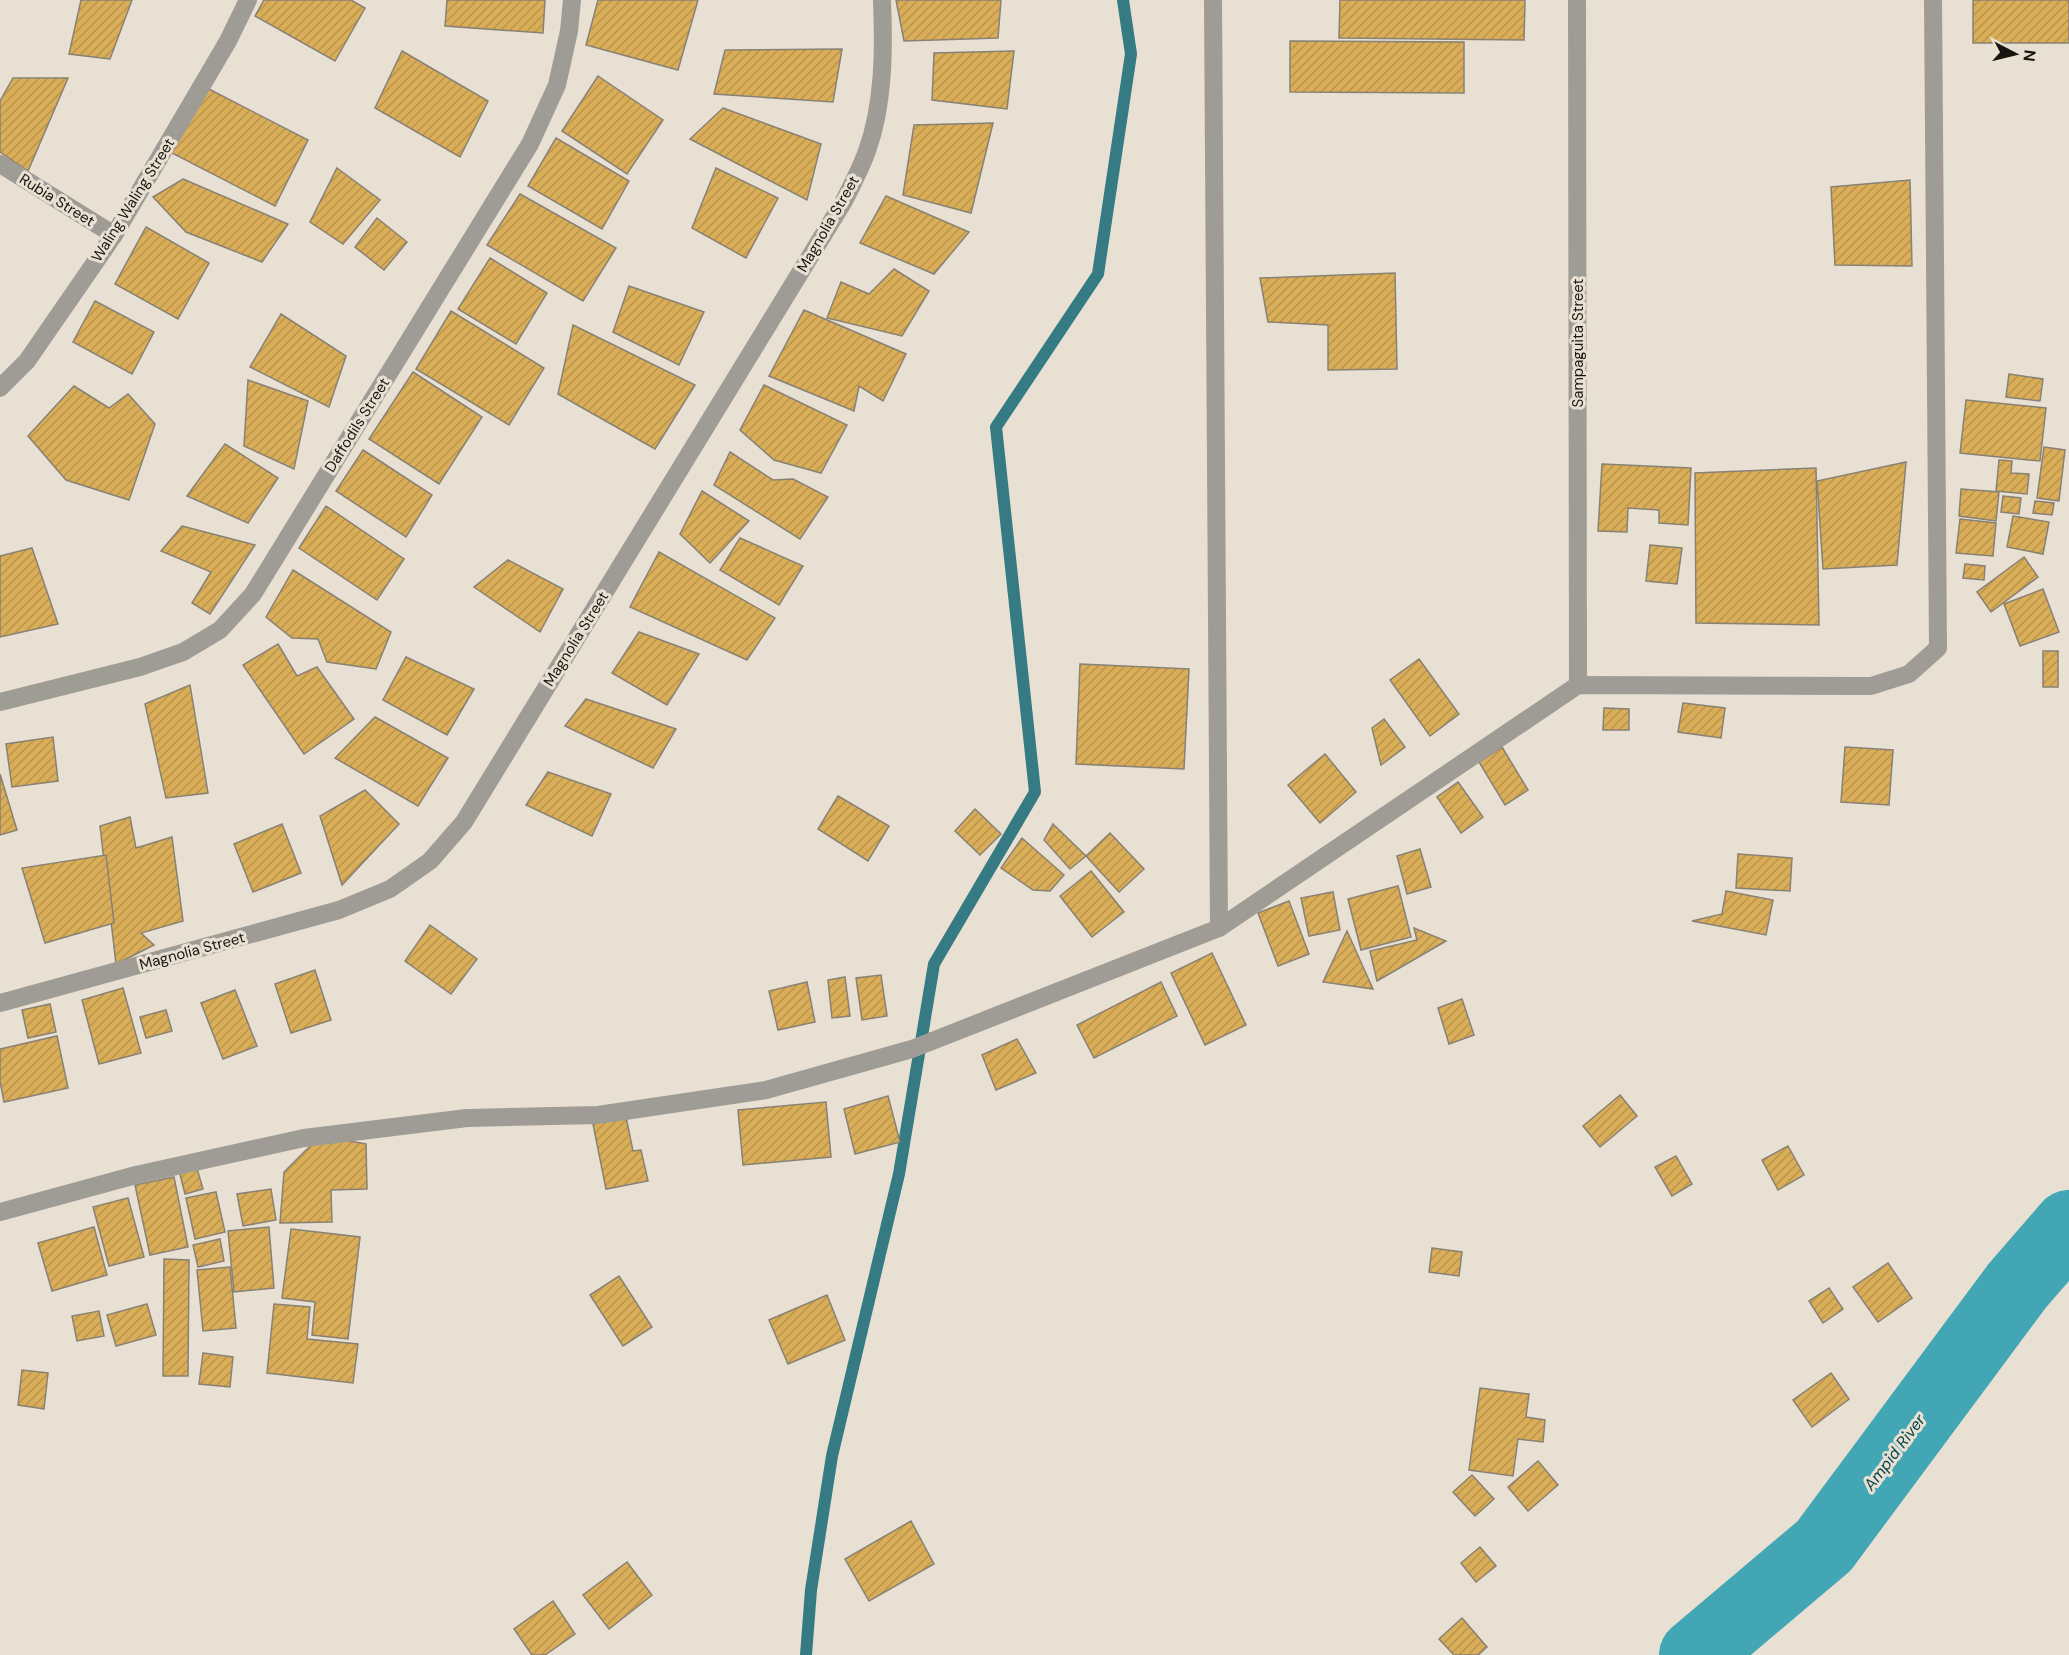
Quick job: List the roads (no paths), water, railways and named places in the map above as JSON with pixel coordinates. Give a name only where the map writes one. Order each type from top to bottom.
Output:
[{"type":"street","name":"Waling Waling Street","points":[[0,388],[27,361],[114,235],[228,41],[248,0]]},
{"type":"street","name":"Daffodils Street","points":[[0,702],[140,667],[183,652],[220,630],[253,594],[530,144],[557,85],[570,31],[572,0]]},
{"type":"street","name":"Magnolia Street","points":[[0,1004],[339,910],[390,889],[430,861],[464,822],[844,201],[868,151],[879,103],[884,38],[882,0]]},
{"type":"street","points":[[1213,0],[1219,928]]},
{"type":"street","name":"Sampaguita Street","points":[[1577,0],[1578,685]]},
{"type":"street","points":[[0,1212],[136,1175],[304,1138],[466,1118],[598,1115],[766,1090],[912,1049],[1219,928],[1578,685],[1871,686],[1909,674],[1938,648],[1933,0]]},
{"type":"street","name":"Rubia Street","points":[[0,164],[114,235]]},
{"type":"waterway","points":[[806,1655],[811,1590],[832,1456],[899,1174],[934,964],[1035,792],[996,427],[1098,274],[1131,54],[1123,0]]},
{"type":"waterway","name":"Ampid River","points":[[1695,1655],[1824,1546],[2017,1286],[2069,1226]]}]
